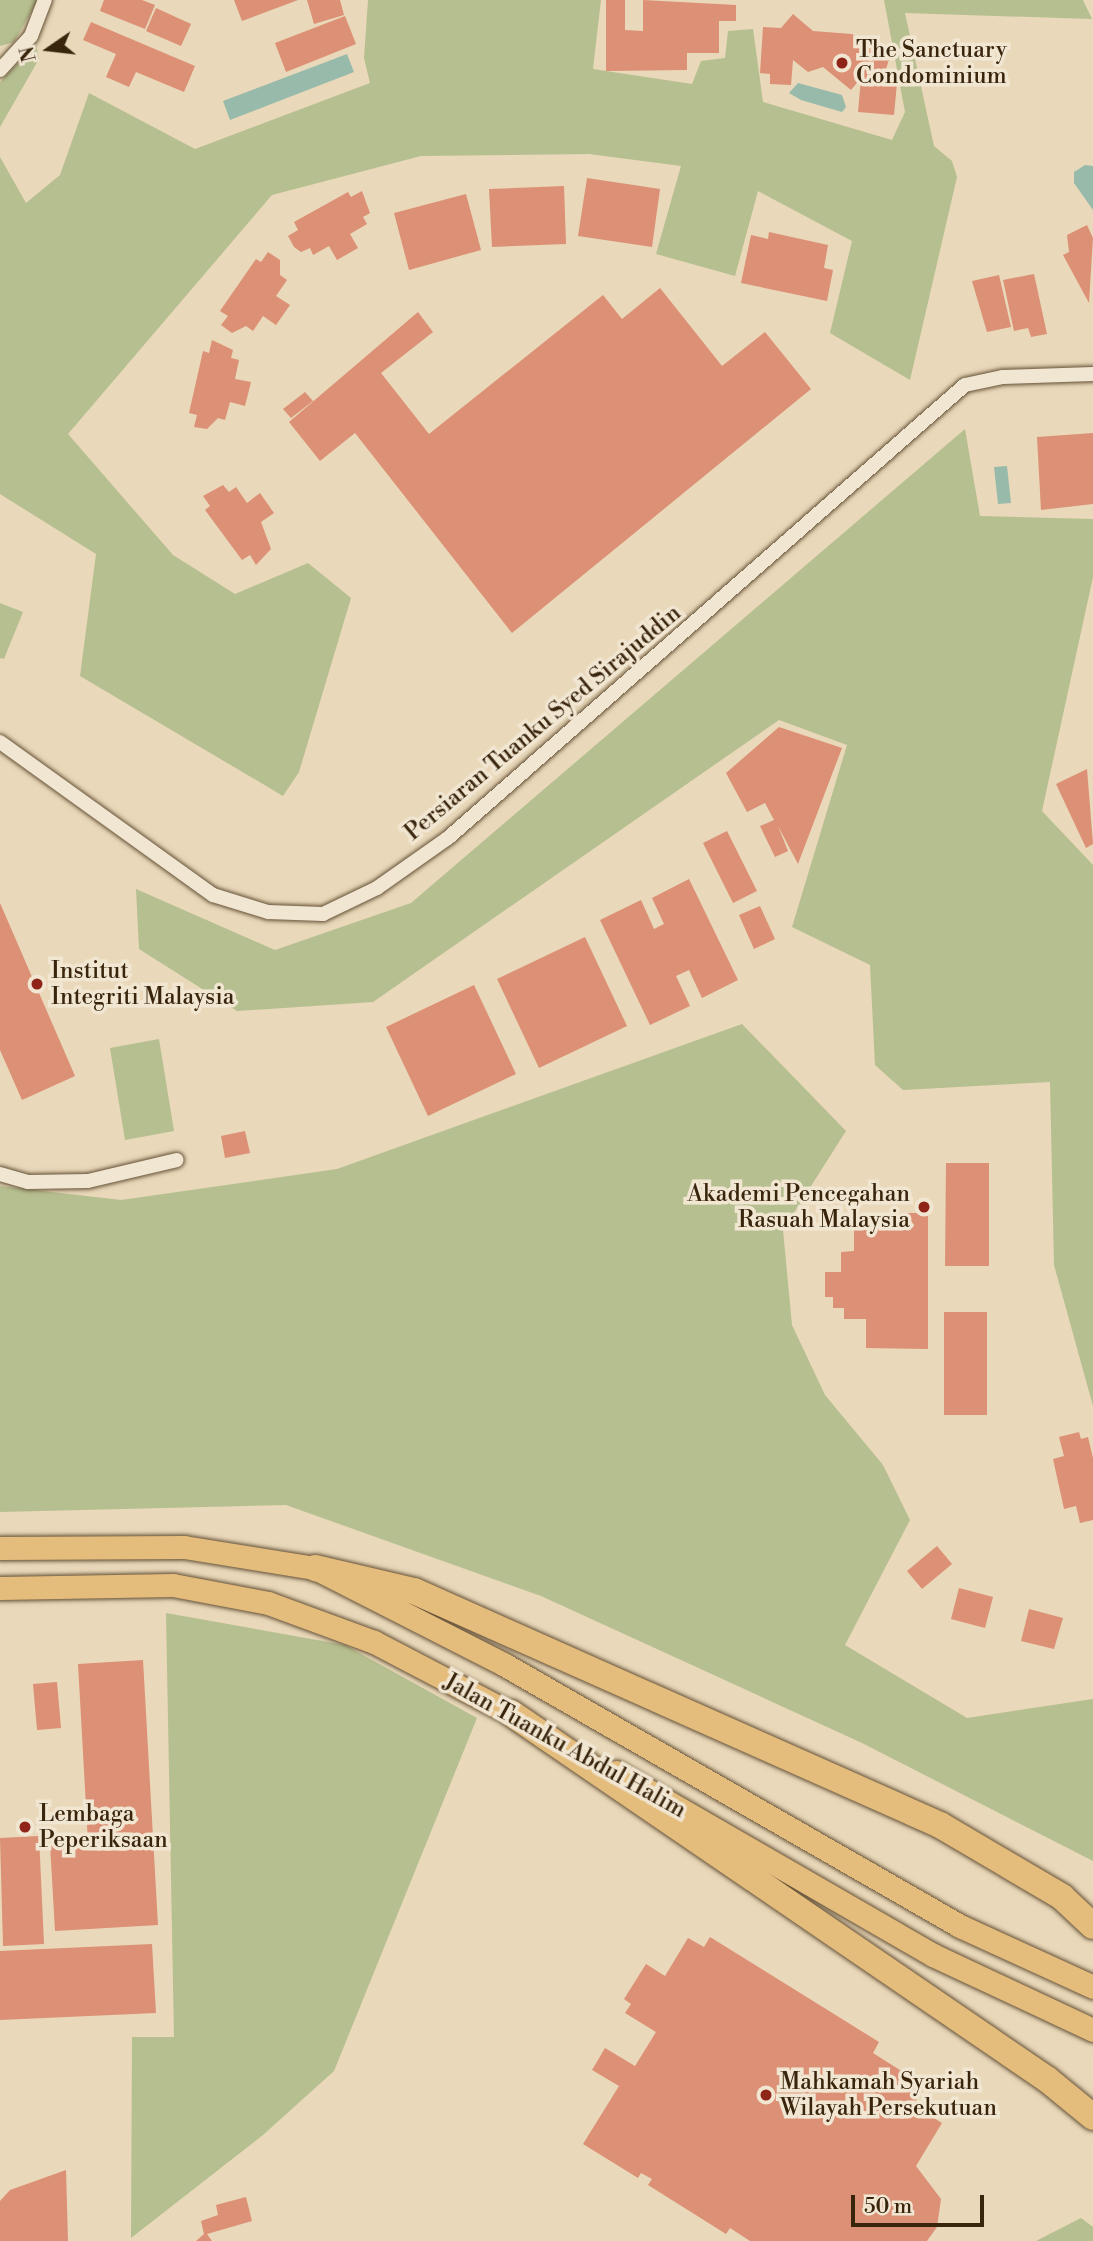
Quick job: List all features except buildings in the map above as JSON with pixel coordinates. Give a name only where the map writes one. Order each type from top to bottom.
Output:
[{"type":"highway","points":[[315,1568],[414,1591],[940,1825],[1062,1897],[1093,1926]]},
{"type":"highway","points":[[511,1713],[1048,2080],[1093,2117]]},
{"type":"main road","name":"Jalan Tuanku Abdul Halim","points":[[0,1548],[184,1547],[315,1568],[505,1665],[960,1926],[1093,1987]]},
{"type":"main road","name":"Jalan Tuanku Abdul Halim","points":[[0,1588],[173,1585],[268,1603],[374,1642],[511,1713],[933,1955],[1093,2030]]},
{"type":"street","points":[[0,70],[31,36],[46,0]]},
{"type":"street","name":"Persiaran Tuanku Syed Sirajuddin","points":[[0,742],[213,895],[268,912],[323,914],[377,888],[448,838],[965,385],[1003,377],[1093,374]]},
{"type":"street","points":[[0,1174],[29,1182],[88,1181],[177,1160]]},
{"type":"green space","points":[[0,0],[38,0],[14,42],[0,46]]},
{"type":"green space","points":[[368,0],[601,0],[593,69],[692,84],[701,61],[725,58],[728,31],[753,29],[763,102],[892,140],[905,112],[884,0],[1083,0],[1092,19],[905,13],[934,146],[952,161],[957,177],[910,380],[830,333],[852,241],[758,191],[735,276],[656,254],[681,166],[589,154],[421,156],[272,195],[68,434],[173,555],[235,594],[308,563],[351,598],[299,772],[283,796],[80,676],[96,554],[0,494],[0,157],[26,203],[60,175],[89,93],[195,149],[370,83],[364,58]]},
{"type":"green space","points":[[36,44],[39,59],[0,127],[0,82]]},
{"type":"green space","points":[[965,429],[980,516],[1093,519],[1093,577],[1042,811],[1093,865],[1093,1406],[1054,1265],[1050,1082],[903,1090],[875,1065],[870,965],[792,927],[847,745],[779,720],[373,1002],[237,1011],[139,949],[136,889],[275,950],[411,903]]},
{"type":"green space","points":[[0,603],[23,612],[4,659],[0,658]]},
{"type":"green space","points":[[742,1024],[846,1131],[783,1230],[792,1325],[825,1395],[883,1465],[910,1520],[845,1645],[967,1718],[1093,1699],[1093,1861],[862,1743],[541,1596],[286,1505],[0,1512],[0,1186],[121,1200],[337,1169]]},
{"type":"green space","points":[[159,1039],[174,1131],[125,1140],[110,1048]]},
{"type":"green space","points":[[166,1613],[345,1645],[477,1718],[334,2071],[263,2135],[131,2238],[132,2037],[174,2037]]},
{"type":"green space","points":[[1081,2218],[1093,2227],[1093,2241],[1036,2241]]},
{"type":"shaded area","points":[[347,54],[354,72],[230,120],[223,101]]},
{"type":"shaded area","points":[[798,83],[842,95],[846,107],[842,112],[801,100],[789,93]]},
{"type":"shaded area","points":[[1085,165],[1093,166],[1093,210],[1074,183],[1074,172]]},
{"type":"shaded area","points":[[1007,466],[1011,503],[998,504],[994,467]]},
{"type":"place","name":"The Sanctuary Condominium","points":[[842,63]]},
{"type":"place","name":"Institut Integriti Malaysia","points":[[37,984]]},
{"type":"place","name":"Akademi Pencegahan Rasuah Malaysia","points":[[924,1207]]},
{"type":"place","name":"Lembaga Peperiksaan","points":[[25,1827]]},
{"type":"place","name":"Mahkamah Syariah Wilayah Persekutuan","points":[[766,2095]]}]
